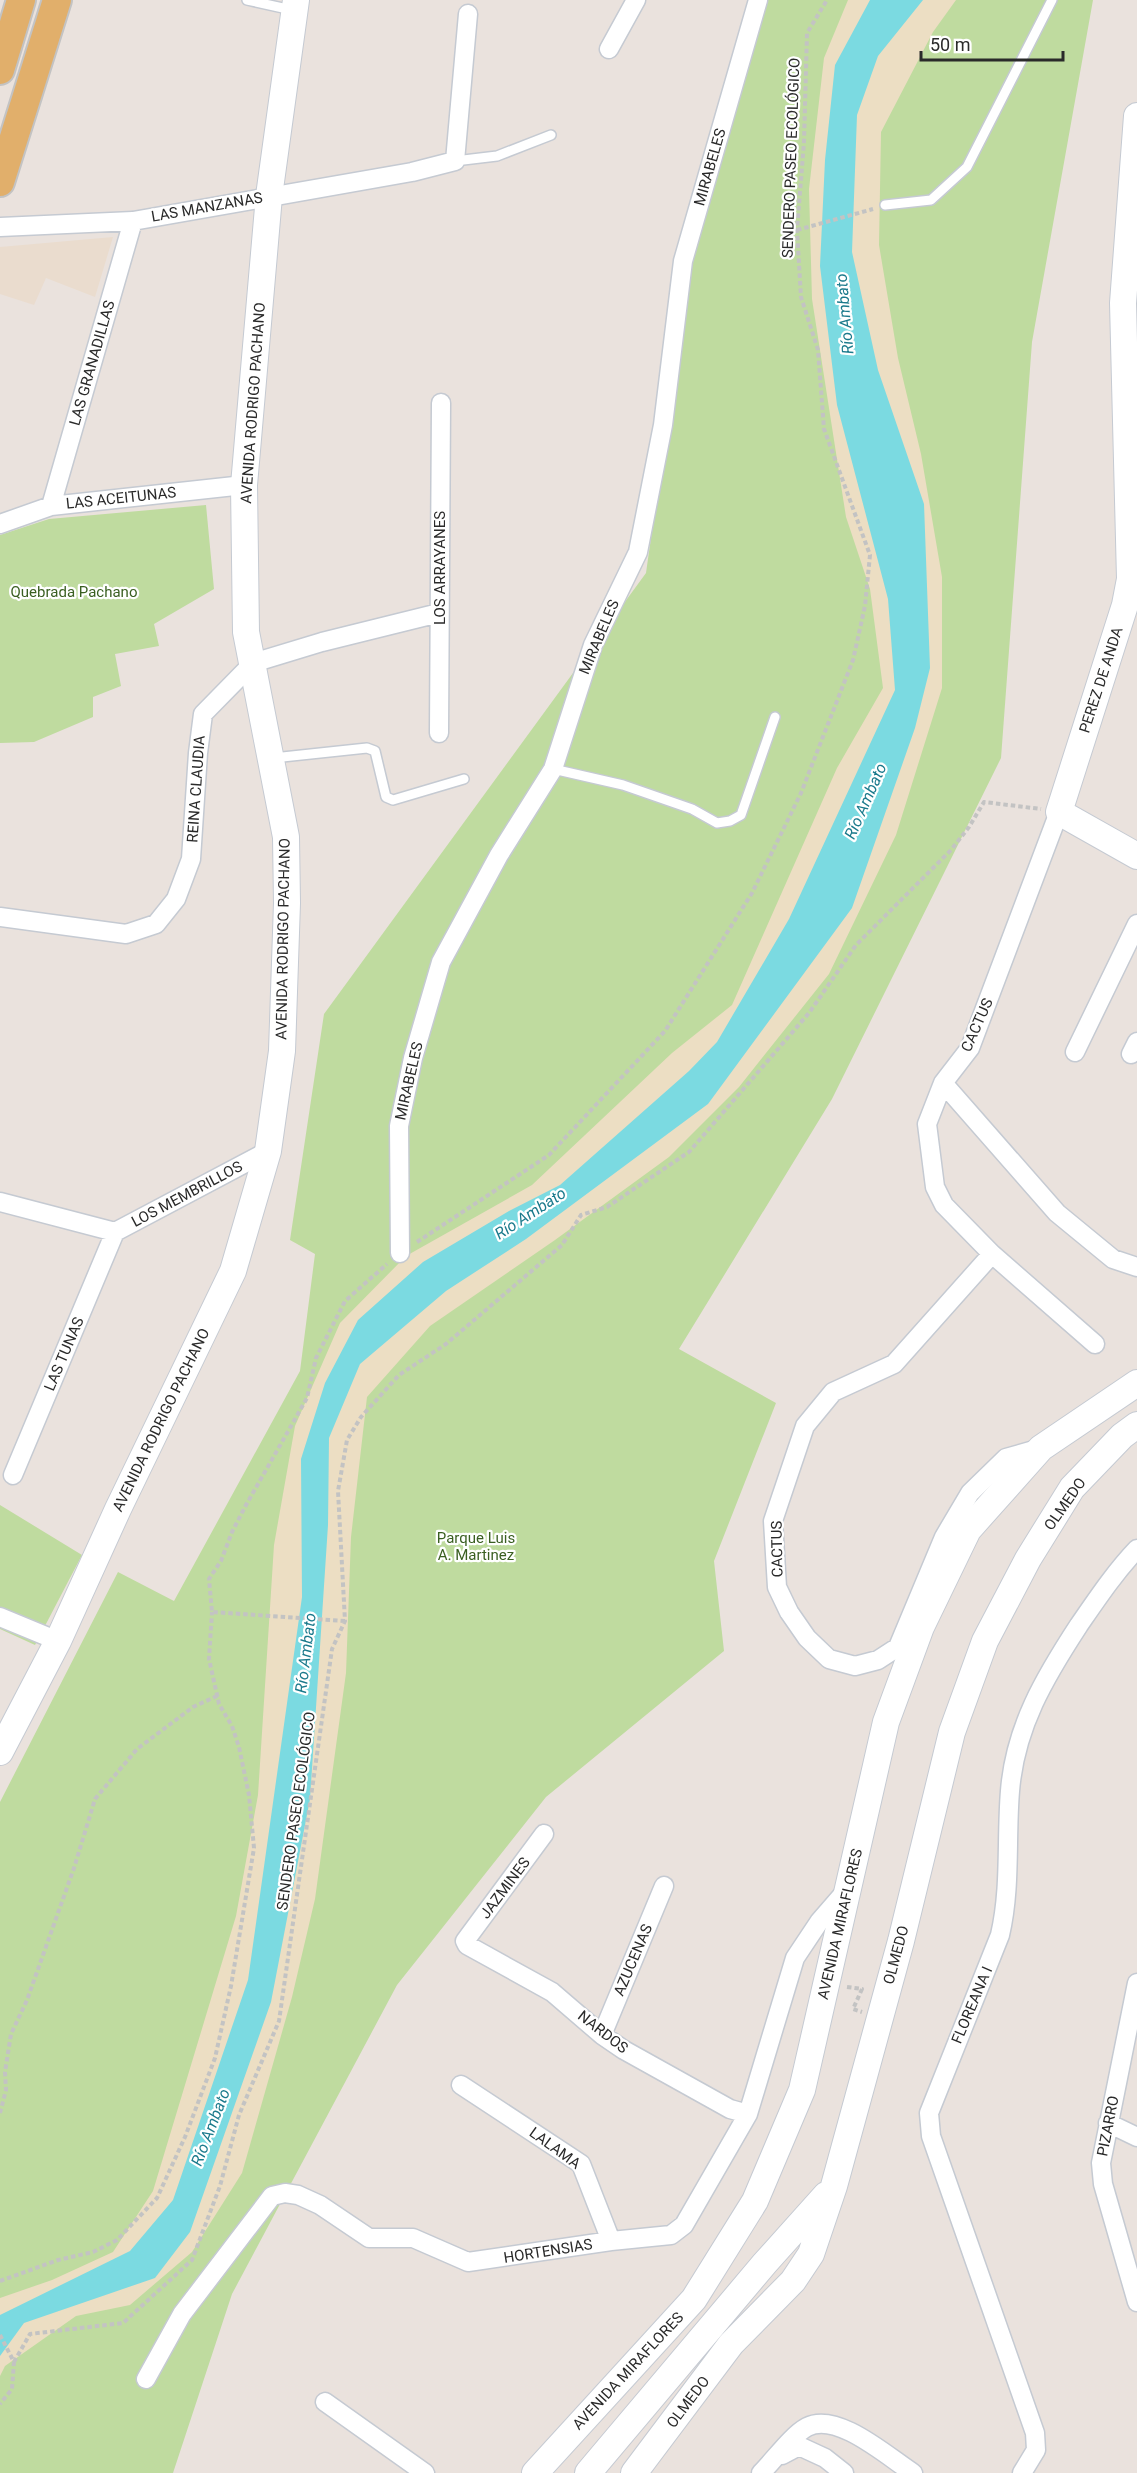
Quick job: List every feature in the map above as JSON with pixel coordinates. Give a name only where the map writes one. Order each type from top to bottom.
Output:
[{"type":"main road","points":[[0,70],[21,0]]},
{"type":"main road","points":[[0,182],[57,0]]},
{"type":"main road","name":"AVENIDA RODRIGO PACHANO","points":[[0,1752],[58,1641],[118,1509],[233,1271],[268,1151],[282,1051],[287,903],[286,837],[246,632],[244,485],[269,196],[295,5]]},
{"type":"main road","name":"PEREZ DE ANDA","points":[[1059,812],[1125,605],[1130,579],[1124,303],[1137,116]]},
{"type":"main road","points":[[1059,812],[1137,855]]},
{"type":"main road","name":"AVENIDA MIRAFLORES","points":[[535,2473],[694,2299],[755,2201],[802,2090],[886,1722],[921,1627],[968,1530],[1041,1448],[1137,1383]]},
{"type":"main road","name":"OLMEDO","points":[[634,2473],[731,2344],[793,2281],[811,2254],[834,2186],[952,1732],[985,1641],[1028,1559],[1072,1488],[1122,1436],[1137,1425]]},
{"type":"main road","points":[[588,2473],[834,2186]]},
{"type":"street","points":[[609,49],[636,0]]},
{"type":"street","name":"MIRABELES","points":[[400,1253],[399,1126],[413,1058],[441,962],[499,855],[553,769],[593,645],[638,552],[663,425],[683,261],[758,0]]},
{"type":"street","points":[[455,161],[468,14]]},
{"type":"street","name":"LAS MANZANAS","points":[[0,227],[133,221],[412,172],[455,161]]},
{"type":"street","name":"LAS GRANADILLAS","points":[[51,506],[133,221]]},
{"type":"street","name":"LOS ARRAYANES","points":[[439,733],[441,403]]},
{"type":"street","name":"LAS ACEITUNAS","points":[[0,524],[51,506],[244,485]]},
{"type":"street","name":"REINA CLAUDIA","points":[[0,917],[126,934],[156,924],[177,899],[191,859],[202,714],[253,663],[322,642],[439,614]]},
{"type":"street","name":"CACTUS","points":[[1059,812],[970,1048],[943,1083],[927,1124],[935,1188],[944,1205],[992,1254],[1095,1344]]},
{"type":"street","points":[[1075,1052],[1137,924]]},
{"type":"street","points":[[943,1083],[1057,1213],[1113,1259],[1137,1267]]},
{"type":"street","name":"LOS MEMBRILLOS","points":[[0,1202],[115,1232],[268,1151]]},
{"type":"street","name":"LAS TUNAS","points":[[13,1475],[115,1232]]},
{"type":"street","name":"CACTUS","points":[[992,1254],[894,1364],[833,1392],[805,1426],[773,1521],[777,1587],[789,1612],[807,1638],[829,1659],[855,1666],[878,1660],[898,1647],[945,1537],[970,1493],[1006,1458],[1041,1448]]},
{"type":"street","name":"FLOREANA I","points":[[1022,2473],[1036,2450],[1035,2433],[931,2136],[929,2113],[995,1950],[1002,1927],[1006,1906],[1010,1791],[1013,1764],[1022,1731],[1037,1693],[1057,1657],[1088,1612],[1137,1549]]},
{"type":"street","points":[[0,1617],[58,1641]]},
{"type":"street","name":"JAZMINES","points":[[465,1941],[544,1834]]},
{"type":"street","name":"AZUCENAS","points":[[602,2035],[664,1886]]},
{"type":"street","name":"HORTENSIAS","points":[[146,2379],[182,2314],[272,2196],[279,2193],[291,2192],[320,2205],[370,2239],[413,2238],[464,2262],[610,2241],[671,2235],[684,2225],[748,2114],[795,1958],[819,1922],[848,1888]]},
{"type":"street","name":"NARDOS","points":[[465,1941],[467,1945],[552,1992],[602,2035],[624,2050],[730,2109],[748,2114]]},
{"type":"street","name":"PIZARRO","points":[[1137,1983],[1101,2157],[1103,2184],[1137,2302]]},
{"type":"street","name":"LALAMA","points":[[461,2085],[579,2162],[585,2170],[610,2241]]},
{"type":"street","points":[[1108,2122],[1137,2137]]},
{"type":"street","points":[[325,2402],[425,2473]]},
{"type":"street","points":[[767,2467],[807,2427],[828,2423],[847,2429],[913,2473]]},
{"type":"street","points":[[767,2467],[799,2446],[825,2458],[844,2473]]},
{"type":"lane","points":[[247,0],[295,5]]},
{"type":"lane","points":[[885,205],[931,200],[967,167],[1052,0]]},
{"type":"lane","points":[[455,161],[497,156],[551,135]]},
{"type":"lane","points":[[553,769],[623,785],[692,809],[717,823],[730,821],[741,815],[775,717]]},
{"type":"lane","points":[[271,759],[367,748],[375,751],[386,797],[393,800],[464,779]]},
{"type":"path","name":"SENDERO PASEO ECOLÓGICO","points":[[0,2281],[58,2260],[93,2252],[117,2240],[158,2198],[185,2137],[215,2058],[231,1986],[254,1848],[249,1795],[239,1747],[217,1696],[209,1659],[212,1612],[209,1579],[221,1561],[246,1505],[307,1398],[316,1358],[345,1301],[400,1253],[549,1155],[665,1031],[752,893],[801,793],[854,660],[865,606],[870,555],[824,429],[818,350],[801,297],[797,230],[804,142],[807,33],[827,0]]},
{"type":"path","points":[[797,230],[885,205]]},
{"type":"path","name":"SENDERO PASEO ECOLÓGICO","points":[[14,2362],[30,2334],[123,2323],[192,2259],[220,2186],[239,2115],[279,2021],[332,1649],[345,1621],[338,1491],[346,1440],[369,1408],[399,1375],[446,1344],[562,1245],[581,1215],[607,1207],[689,1152],[809,1013],[856,945],[951,850],[969,827],[984,802],[1059,812]]},
{"type":"path","points":[[212,1612],[345,1621]]},
{"type":"path","points":[[0,2113],[6,2090],[5,2072],[11,2034],[27,2000],[74,1868],[95,1799],[137,1749],[193,1707],[217,1696]]},
{"type":"path","points":[[831,1970],[849,1976],[844,1987],[862,1989],[853,2009],[879,2019]]},
{"type":"path","points":[[0,2335],[14,2362],[12,2390],[0,2404]]},
{"type":"shaded area","points":[[113,237],[95,297],[46,278],[34,305],[0,294],[0,247]]},
{"type":"green space","name":"Parque Luis A. Martinez","points":[[762,0],[1093,0],[1032,342],[1001,758],[832,1099],[679,1349],[776,1403],[714,1561],[724,1651],[546,1797],[397,1985],[232,2294],[173,2473],[0,2473],[0,1802],[118,1572],[174,1601],[300,1371],[315,1254],[290,1240],[324,1014],[646,573],[694,234]]},
{"type":"green space","name":"Quebrada Pachano","points":[[206,505],[214,589],[154,624],[159,646],[115,654],[121,686],[93,697],[93,717],[34,742],[0,743],[0,535],[49,519]]},
{"type":"green space","points":[[0,1505],[82,1555],[35,1645],[0,1629]]},
{"type":"sand","points":[[848,0],[956,0],[933,32],[881,132],[879,245],[898,358],[921,454],[942,577],[942,688],[896,835],[829,974],[739,1087],[669,1157],[555,1240],[430,1326],[367,1397],[351,1537],[346,1673],[315,1899],[292,1997],[242,2173],[192,2252],[130,2305],[76,2316],[5,2366],[0,2376],[0,2298],[52,2280],[113,2252],[153,2191],[236,1916],[258,1795],[274,1545],[295,1426],[340,1323],[406,1256],[532,1185],[672,1053],[732,1005],[837,768],[883,688],[870,589],[846,517],[812,299],[809,189],[824,58]]},
{"type":"water","name":"Río Ambato","points":[[870,0],[923,0],[878,56],[857,115],[852,252],[878,370],[924,504],[930,668],[915,728],[852,908],[708,1104],[526,1239],[446,1291],[360,1364],[329,1438],[328,1525],[310,1799],[271,2002],[190,2232],[155,2278],[24,2323],[0,2356],[0,2315],[130,2251],[173,2200],[248,1980],[302,1597],[301,1459],[325,1383],[358,1320],[423,1262],[509,1211],[560,1185],[689,1071],[717,1042],[789,919],[895,690],[888,599],[837,405],[820,266],[825,160],[835,65]]}]
